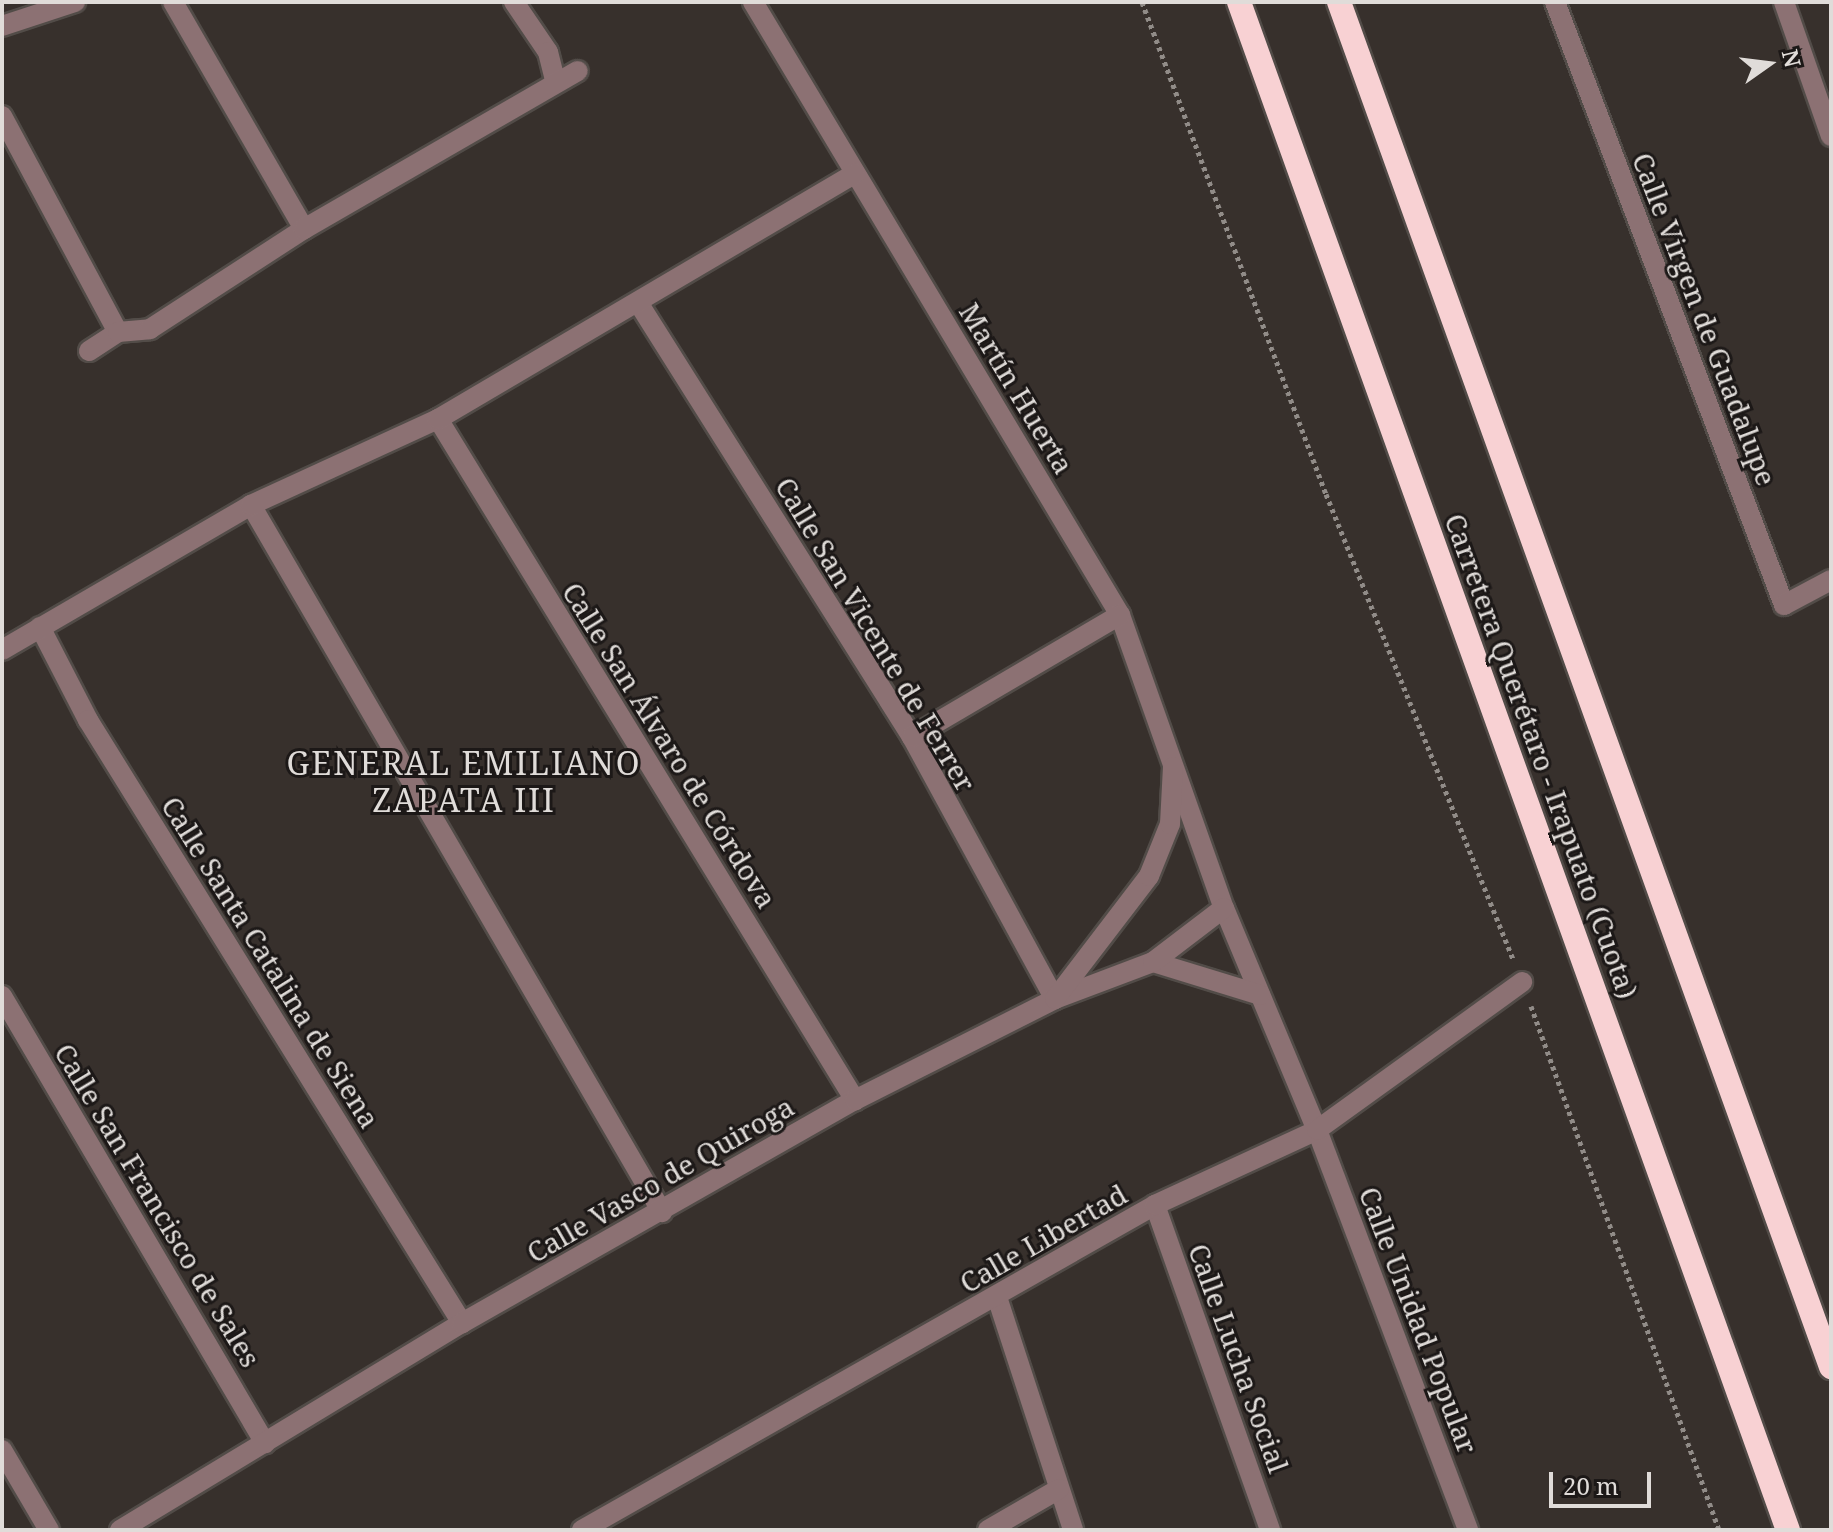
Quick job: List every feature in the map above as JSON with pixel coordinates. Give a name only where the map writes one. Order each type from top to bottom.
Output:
[{"type":"highway","name":"Carretera Querétaro - Irapuato (Cuota)","points":[[1239,2],[1788,1530]]},
{"type":"highway","points":[[1339,2],[1831,1367]]},
{"type":"street","points":[[2,26],[75,2]]},
{"type":"street","points":[[173,2],[304,229]]},
{"type":"street","points":[[514,2],[548,52],[555,80]]},
{"type":"street","name":"Martín Huerta","points":[[753,2],[1120,615],[1174,755],[1170,824]]},
{"type":"street","name":"Calle Virgen de Guadalupe","points":[[1556,2],[1784,605],[1831,580]]},
{"type":"street","points":[[1784,2],[1831,136]]},
{"type":"street","points":[[89,351],[118,332],[150,329],[304,229],[555,80],[578,71]]},
{"type":"street","points":[[2,116],[118,332]]},
{"type":"street","points":[[2,650],[251,505],[438,419],[639,304],[855,173]]},
{"type":"street","name":"Calle San Vicente de Ferrer","points":[[639,304],[912,737],[1055,999]]},
{"type":"street","name":"Calle San Álvaro de Córdova","points":[[438,419],[855,1100]]},
{"type":"street","points":[[251,505],[662,1212]]},
{"type":"street","points":[[912,737],[1120,615]]},
{"type":"street","name":"Calle Santa Catalina de Siena","points":[[40,627],[88,720],[462,1323]]},
{"type":"street","name":"Calle Unidad Popular","points":[[1174,755],[1224,908],[1317,1130],[1468,1530]]},
{"type":"street","name":"Calle Vasco de Quiroga","points":[[120,1530],[462,1323],[855,1100],[1055,999],[1149,876],[1170,824]]},
{"type":"street","points":[[1055,999],[1153,962],[1224,908]]},
{"type":"street","points":[[1153,962],[1260,995]]},
{"type":"street","name":"Calle Libertad","points":[[582,1530],[1155,1205],[1317,1130],[1522,982]]},
{"type":"street","name":"Calle San Francisco de Sales","points":[[2,996],[265,1443]]},
{"type":"street","name":"Calle Lucha Social","points":[[1155,1205],[1270,1530]]},
{"type":"street","points":[[997,1297],[1073,1530]]},
{"type":"street","points":[[2,1450],[49,1530]]},
{"type":"street","points":[[988,1530],[1059,1489]]},
{"type":"path","points":[[1142,2],[1326,494],[1522,982],[1719,1530]]},
{"type":"district","name":"GENERAL EMILIANO ZAPATA III","points":[[464,782]]}]
